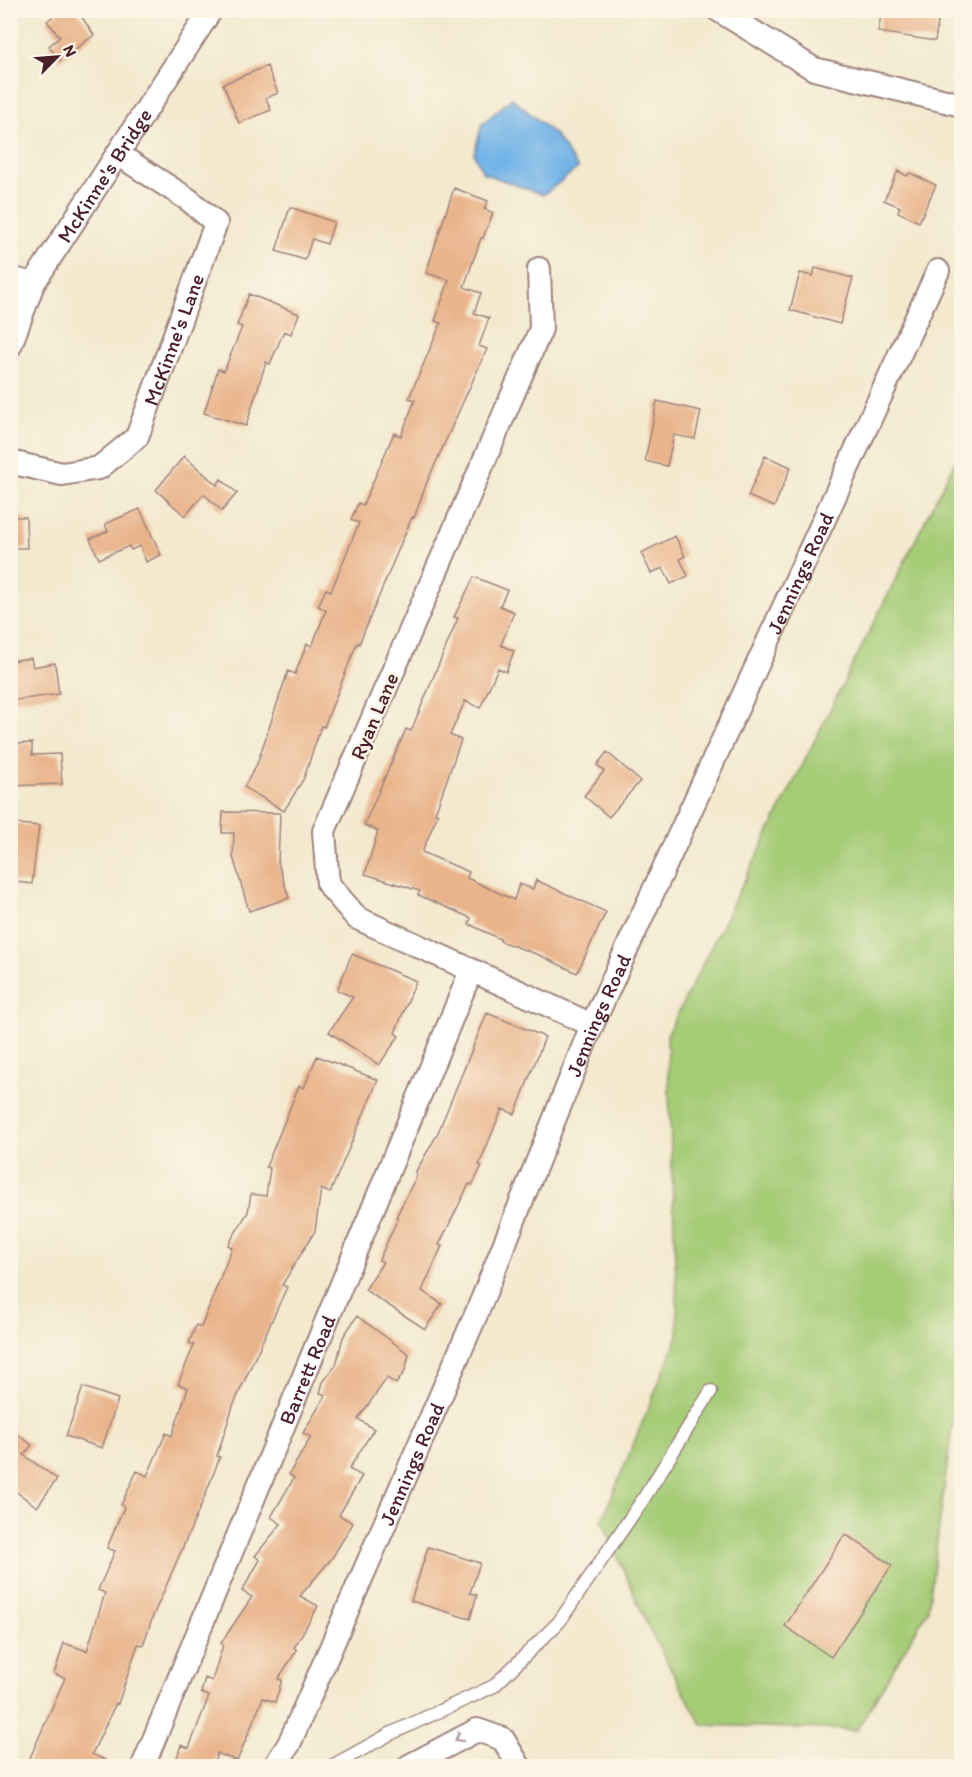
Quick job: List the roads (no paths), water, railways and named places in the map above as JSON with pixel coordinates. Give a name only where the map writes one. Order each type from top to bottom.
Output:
[{"type":"street","name":"McKinne's Bridge","points":[[10,346],[33,284],[119,155],[211,10]]},
{"type":"street","points":[[718,10],[814,69],[962,105]]},
{"type":"street","name":"McKinne's Lane","points":[[10,462],[62,474],[99,468],[137,437],[216,223],[189,201],[119,155]]},
{"type":"street","name":"Ryan Lane","points":[[539,269],[541,329],[324,831],[328,884],[357,918],[592,1025]]},
{"type":"street","name":"Jennings Road","points":[[275,1767],[289,1744],[478,1310],[592,1025],[938,271]]},
{"type":"street","points":[[10,278],[33,284]]},
{"type":"street","name":"Barrett Road","points":[[143,1767],[471,971]]},
{"type":"street","points":[[409,1767],[477,1730],[503,1739],[519,1767]]},
{"type":"lane","points":[[332,1767],[390,1734],[494,1686],[559,1622],[644,1498],[711,1391]]},
{"type":"water","points":[[512,98],[555,135],[578,168],[543,195],[483,173],[474,154],[482,124]]}]
